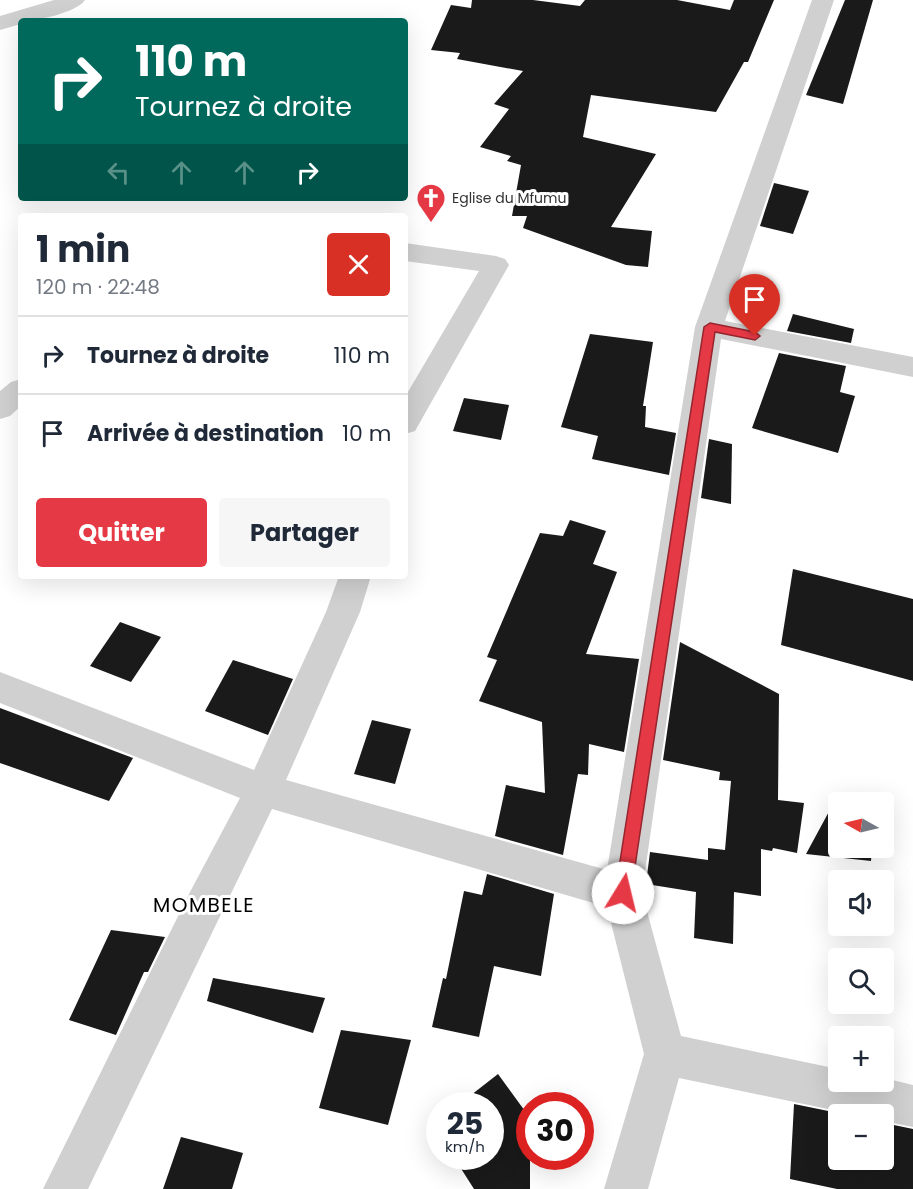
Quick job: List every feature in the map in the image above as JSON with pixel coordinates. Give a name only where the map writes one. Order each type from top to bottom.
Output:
[{"type":"street","points":[[27,0],[52,10]]},
{"type":"street","points":[[20,18],[52,10],[74,0]]},
{"type":"street","points":[[626,1189],[665,1054],[623,893],[710,327],[823,0]]},
{"type":"street","points":[[0,23],[18,18]]},
{"type":"street","points":[[408,252],[496,265],[408,418]]},
{"type":"street","points":[[710,327],[913,367]]},
{"type":"street","points":[[0,408],[18,391]]},
{"type":"street","points":[[65,1189],[263,790],[343,612],[354,579]]},
{"type":"street","points":[[0,687],[263,790],[623,893]]},
{"type":"street","points":[[665,1054],[913,1106]]},
{"type":"building","points":[[472,0],[533,0],[580,6],[585,0],[677,0],[730,10],[734,0],[774,0],[748,62],[744,62],[716,112],[591,95],[583,137],[656,154],[611,227],[652,231],[648,267],[626,265],[523,228],[527,216],[512,216],[521,165],[507,161],[511,156],[480,147],[509,109],[494,104],[523,71],[457,59],[460,53],[431,50],[451,5],[471,8]]},
{"type":"building","points":[[845,0],[873,0],[843,104],[806,95]]},
{"type":"building","points":[[774,183],[809,191],[793,234],[760,226]]},
{"type":"building","points":[[793,314],[854,329],[851,343],[787,331]]},
{"type":"building","points":[[590,334],[653,342],[643,406],[646,406],[645,427],[676,433],[669,475],[592,459],[598,436],[561,427]]},
{"type":"building","points":[[779,353],[846,366],[840,392],[855,396],[838,453],[752,428]]},
{"type":"building","points":[[464,398],[509,405],[501,440],[453,431]]},
{"type":"building","points":[[709,439],[732,444],[731,504],[701,498]]},
{"type":"building","points":[[570,520],[606,531],[593,564],[617,572],[586,654],[639,659],[624,752],[589,744],[588,775],[578,774],[563,855],[495,836],[506,785],[545,793],[542,722],[479,701],[497,660],[487,657],[540,533],[563,536]]},
{"type":"building","points":[[793,569],[913,599],[913,681],[781,645]]},
{"type":"building","points":[[120,622],[161,637],[131,682],[90,666]]},
{"type":"building","points":[[680,642],[779,694],[778,800],[804,803],[797,853],[773,848],[772,851],[761,849],[761,896],[734,892],[733,944],[694,938],[696,892],[646,884],[650,852],[708,860],[708,848],[725,850],[731,781],[719,780],[720,772],[663,760]]},
{"type":"building","points":[[233,660],[293,679],[268,735],[205,711]]},
{"type":"building","points":[[0,708],[133,758],[109,801],[0,763]]},
{"type":"building","points":[[372,720],[411,729],[395,784],[354,774]]},
{"type":"building","points":[[828,813],[828,856],[806,854]]},
{"type":"building","points":[[843,858],[871,858],[871,861]]},
{"type":"building","points":[[487,874],[554,894],[541,976],[494,966],[479,1037],[432,1027],[443,978],[446,979],[464,891],[482,895]]},
{"type":"building","points":[[111,930],[165,937],[148,972],[144,972],[116,1035],[69,1020]]},
{"type":"building","points":[[213,978],[325,998],[313,1033],[207,1001]]},
{"type":"building","points":[[341,1030],[411,1040],[388,1125],[319,1108]]},
{"type":"building","points":[[498,1074],[516,1099],[516,1170],[530,1170],[530,1189],[474,1189],[462,1170],[504,1170],[504,1092],[475,1092]]},
{"type":"building","points":[[794,1104],[828,1111],[828,1170],[894,1170],[894,1125],[913,1129],[913,1189],[837,1189],[790,1179]]},
{"type":"building","points":[[181,1137],[243,1153],[232,1189],[163,1189]]},
{"type":"place","name":"Eglise du Mfumu","points":[[431,224]]},
{"type":"district","name":"MOMBELE","points":[[204,905]]},
{"type":"route","points":[[623,893],[710,327],[755,336]]}]
